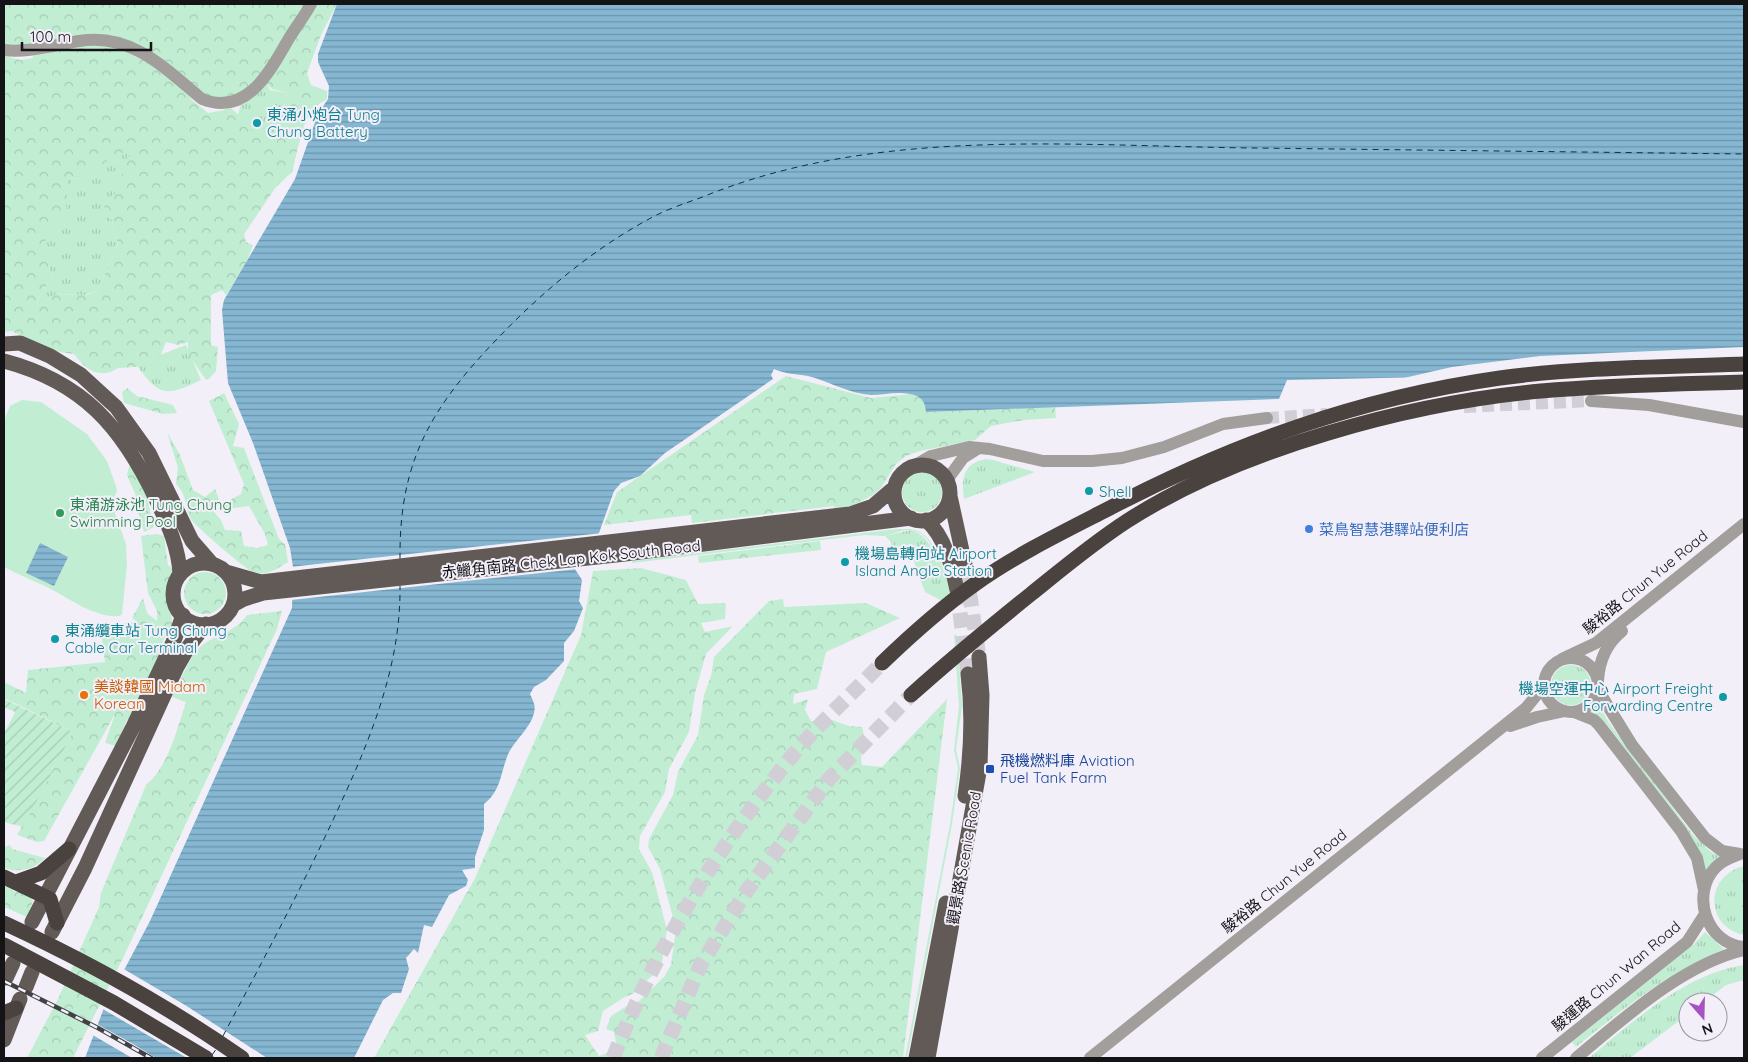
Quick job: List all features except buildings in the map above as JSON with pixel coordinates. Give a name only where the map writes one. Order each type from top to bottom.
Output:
[{"type":"highway","points":[[882,663],[919,627],[947,605],[1028,551],[1188,469],[1303,424],[1402,396],[1502,378],[1578,371],[1744,364]]},
{"type":"highway","points":[[911,695],[983,632],[1116,528],[1182,491],[1257,458],[1384,418],[1485,398],[1600,387],[1744,382]]},
{"type":"highway","points":[[10,879],[41,873],[69,849]]},
{"type":"highway","points":[[10,879],[46,895],[54,904],[55,927]]},
{"type":"highway","points":[[4,923],[178,1016],[242,1058]]},
{"type":"highway","points":[[6,946],[114,1003],[206,1058]]},
{"type":"main road","points":[[4,344],[20,342],[50,356],[81,375],[116,407],[149,453],[192,541],[212,564],[226,572],[235,591],[233,605],[224,618],[206,624],[194,622],[183,615],[176,606],[174,596],[175,585],[180,575],[195,565],[212,564]]},
{"type":"main road","points":[[4,361],[39,372],[70,388],[91,404],[112,426],[138,463],[160,507],[175,544],[179,558],[180,575]]},
{"type":"main road","points":[[957,590],[953,570],[939,536],[918,519],[897,506],[894,488],[901,474],[914,466],[931,466],[943,474],[947,480],[966,569]]},
{"type":"main road","name":"赤鱲角南路 Chek Lap Kok South Road","points":[[233,605],[262,588],[634,538],[850,514],[873,506],[894,488]]},
{"type":"main road","points":[[918,519],[933,518],[944,510],[950,496]]},
{"type":"main road","name":"赤鱲角南路 Chek Lap Kok South Road","points":[[226,572],[262,588],[625,554],[918,519]]},
{"type":"main road","points":[[32,922],[133,727],[176,638],[183,615]]},
{"type":"main road","points":[[55,927],[105,826],[177,667],[189,646],[206,624]]},
{"type":"main road","name":"觀景路 Scenic Road","points":[[928,1058],[980,767],[982,703],[979,657]]},
{"type":"main road","name":"觀景路 Scenic Road","points":[[916,1058],[967,781],[971,712],[968,674]]},
{"type":"main road","points":[[6,978],[13,963]]},
{"type":"main road","points":[[4,1040],[17,1002],[32,972]]},
{"type":"street","points":[[4,50],[46,47],[94,39],[107,40],[135,48],[156,60],[202,99],[210,102],[227,102],[238,99],[261,85],[311,4]]},
{"type":"street","points":[[1591,401],[1649,405],[1741,423]]},
{"type":"street","points":[[914,466],[932,456],[969,447],[981,447],[1044,461],[1092,461],[1122,458],[1158,449],[1223,424],[1267,418]]},
{"type":"street","points":[[947,480],[963,458],[981,447]]},
{"type":"street","name":"駿裕路 Chun Yue Road","points":[[1562,659],[1596,643],[1744,524]]},
{"type":"street","name":"駿裕路 Chun Yue Road","points":[[1598,685],[1601,662],[1615,637],[1744,533]]},
{"type":"street","points":[[1742,854],[1722,852],[1705,838],[1632,745],[1598,685],[1596,674],[1586,662],[1570,658],[1562,659],[1549,669],[1544,686],[1550,702],[1569,712],[1594,720],[1599,725],[1681,831],[1697,858],[1704,890],[1705,914],[1718,935],[1744,949]]},
{"type":"street","points":[[1569,712],[1587,707],[1592,702],[1598,685]]},
{"type":"street","name":"駿裕路 Chun Yue Road","points":[[1090,1058],[1498,731],[1532,702],[1544,686]]},
{"type":"street","name":"駿裕路 Chun Yue Road","points":[[1498,731],[1537,717],[1569,712]]},
{"type":"street","points":[[1704,890],[1716,867],[1727,859],[1742,854]]},
{"type":"street","name":"駿運路 Chun Wan Road","points":[[1542,1058],[1687,942],[1705,914]]},
{"type":"street","points":[[1576,1058],[1644,1002],[1710,963],[1744,949]]},
{"type":"green space","points":[[4,4],[337,4],[321,35],[307,73],[311,85],[327,91],[327,99],[314,107],[306,121],[293,171],[276,187],[244,234],[246,242],[253,245],[245,266],[226,295],[222,290],[211,295],[211,345],[218,347],[216,371],[209,379],[206,380],[188,354],[188,342],[178,345],[166,342],[158,362],[99,373],[94,372],[81,363],[74,354],[58,352],[12,331],[4,332],[4,56],[21,60],[32,58],[36,53],[4,50]],"holes":[[[176,79],[217,100],[240,96],[267,84],[272,89],[287,93],[274,132],[259,135],[247,128],[239,120],[239,115],[228,106],[224,110],[208,113],[192,100]],[[132,150],[137,152],[128,157],[121,170],[122,182],[120,187],[104,208],[112,221],[118,244],[98,291],[86,295],[56,294],[37,307],[38,299],[52,277],[44,248],[47,237],[66,214],[68,178],[81,179],[114,156]]]},
{"type":"green space","points":[[267,83],[270,90],[287,93],[275,131],[265,135],[254,134],[245,129],[241,124],[238,117],[239,109],[241,103]]},
{"type":"green space","points":[[129,150],[139,151],[112,221],[118,244],[98,291],[84,295],[56,294],[37,307],[38,299],[52,277],[42,249],[67,178],[81,179],[116,154]]},
{"type":"green space","points":[[186,345],[201,380],[189,386],[164,391],[151,383],[136,364]]},
{"type":"green space","points":[[786,376],[871,398],[912,394],[920,397],[924,402],[926,412],[1055,407],[1056,418],[1024,420],[991,426],[975,440],[920,451],[906,456],[896,464],[881,488],[873,495],[854,505],[835,510],[834,506],[692,523],[691,515],[604,525],[617,492]]},
{"type":"green space","points":[[127,388],[137,396],[173,405],[177,413],[163,414],[124,403],[122,392]]},
{"type":"green space","points":[[224,393],[239,424],[233,446],[244,448],[279,539],[285,544],[288,562],[267,573],[253,572],[248,569],[201,530],[191,519],[184,497],[176,484],[178,468],[167,432],[180,455],[193,490],[205,497],[215,489],[221,504],[211,509],[221,520],[225,530],[241,531],[244,546],[257,548],[268,545],[265,534],[249,506],[226,509],[223,504],[241,494],[244,484],[209,401]]},
{"type":"green space","name":"東涌游泳池 Tung Chung Swimming Pool","points":[[22,400],[41,402],[87,434],[107,461],[117,492],[111,502],[126,544],[127,564],[122,615],[107,616],[90,610],[4,567],[4,421],[10,406]]},
{"type":"green space","points":[[131,459],[144,486],[154,527],[144,532],[136,506],[136,496],[127,475]]},
{"type":"green space","points":[[986,459],[1035,472],[964,499],[963,485],[965,473],[972,464]]},
{"type":"green space","points":[[926,472],[933,475],[939,481],[942,492],[941,500],[933,509],[926,512],[918,512],[911,509],[903,500],[902,488],[905,481],[914,473]]},
{"type":"green space","points":[[909,529],[917,531],[920,532],[927,537],[942,564],[953,604],[947,597],[943,587],[937,562],[928,541],[921,533],[910,530],[903,530],[884,536],[864,535],[632,563],[632,561]]},
{"type":"green space","points":[[911,530],[920,534],[933,549],[941,569],[948,600],[944,602],[925,592],[911,553],[887,557],[886,550],[892,543],[885,536]]},
{"type":"green space","points":[[157,534],[164,536],[168,565],[174,570],[171,593],[173,632],[164,638],[145,707],[127,720],[116,746],[105,743],[115,714],[44,841],[37,842],[17,835],[73,732],[4,698],[4,682],[26,693],[28,670],[105,662],[100,625],[137,622],[132,618],[143,598],[147,613],[157,621],[157,611],[148,593],[141,536]]},
{"type":"green space","points":[[820,541],[821,550],[699,563],[698,556]]},
{"type":"green space","points":[[641,568],[686,580],[698,604],[726,603],[725,619],[701,623],[705,632],[733,626],[706,654],[695,693],[689,732],[669,769],[665,792],[640,836],[639,849],[652,872],[667,930],[662,962],[657,971],[634,993],[603,1011],[598,1031],[585,1035],[599,1056],[610,1052],[616,1043],[614,1032],[606,1029],[611,1016],[639,1001],[664,977],[671,965],[676,929],[660,869],[648,847],[649,839],[673,795],[678,772],[698,735],[704,695],[711,676],[714,657],[769,601],[783,599],[784,607],[866,603],[900,618],[826,652],[817,689],[794,694],[793,704],[808,699],[805,710],[811,721],[832,720],[849,726],[862,727],[864,736],[861,755],[862,765],[882,767],[947,699],[903,1058],[374,1058],[475,878],[581,635],[593,571]]},
{"type":"green space","points":[[209,572],[217,575],[223,581],[226,593],[223,605],[217,611],[201,614],[193,611],[187,605],[184,589],[187,581],[193,575]]},
{"type":"green space","points":[[282,611],[277,629],[124,956],[73,1058],[27,1058],[58,999],[99,907],[101,893],[146,785],[160,768],[171,747],[186,702],[172,697],[184,671],[199,648],[211,639],[237,626],[247,615]]},
{"type":"green space","points":[[954,635],[957,635],[962,706],[956,750],[960,768],[952,824],[907,1058],[905,1058],[950,824],[958,768],[954,750],[959,706]]},
{"type":"green space","points":[[1575,665],[1582,668],[1588,674],[1591,685],[1590,693],[1582,702],[1575,705],[1567,705],[1560,702],[1552,693],[1551,681],[1554,674],[1563,666]]},
{"type":"green space","points":[[4,699],[73,732],[23,827],[4,822],[4,734],[15,712],[4,707]]},
{"type":"green space","points":[[1599,704],[1607,720],[1694,836],[1710,851],[1720,857],[1705,872],[1684,827],[1605,722],[1589,712]]},
{"type":"green space","points":[[10,845],[12,849],[45,858],[31,868],[15,870],[4,868],[4,847]]},
{"type":"green space","points":[[1744,866],[1744,935],[1731,930],[1722,922],[1716,912],[1714,901],[1716,890],[1722,880],[1731,871]]},
{"type":"green space","points":[[4,883],[12,885],[13,891],[17,892],[20,889],[27,892],[33,901],[27,917],[4,907]]},
{"type":"green space","points":[[1705,932],[1724,949],[1703,958],[1665,980],[1629,1005],[1576,1047],[1572,1042],[1693,945]]},
{"type":"green space","points":[[1744,965],[1744,980],[1726,985],[1717,992],[1678,992],[1678,1022],[1630,1058],[1589,1058],[1623,1029],[1661,1001],[1681,988],[1723,970]]},
{"type":"water","points":[[337,4],[1744,4],[1744,364],[1532,375],[1287,380],[1279,399],[926,412],[923,401],[911,394],[863,394],[816,378],[774,369],[771,375],[773,379],[665,453],[640,476],[621,483],[614,491],[599,533],[573,566],[582,580],[579,601],[583,608],[574,631],[564,643],[564,661],[546,680],[534,687],[530,694],[535,708],[532,718],[509,752],[497,787],[490,799],[484,804],[484,830],[475,857],[475,868],[462,870],[468,880],[466,886],[449,895],[432,927],[424,925],[418,953],[414,949],[406,958],[409,969],[401,993],[393,993],[383,1000],[354,1058],[85,1058],[104,1008],[150,921],[292,608],[293,567],[290,548],[253,443],[228,383],[222,310],[224,300],[295,179],[318,114],[328,99],[329,86],[318,62],[318,54]]},
{"type":"water","points":[[40,543],[68,557],[54,586],[26,573]]},
{"type":"pier","points":[[1744,347],[1744,367],[1532,377],[1395,380],[1452,367],[1540,356]]},
{"type":"pier","points":[[602,533],[576,566],[578,569],[291,600],[290,567]]},
{"type":"pier","points":[[122,968],[185,1005],[267,1058],[187,1058],[101,1008]]},
{"type":"pier","points":[[95,1023],[156,1058],[132,1058],[91,1034]]},
{"type":"ferry route","points":[[400,559],[401,524],[405,493],[423,438],[437,413],[454,389],[497,339],[569,273],[628,231],[668,210],[766,175],[834,160],[903,150],[973,145],[1043,144],[1744,154]]},
{"type":"ferry route","points":[[223,1036],[320,847],[370,735],[380,706],[395,647],[399,617],[400,586]]},
{"type":"ferry route","points":[[212,1055],[217,1048]]},
{"type":"tunnel","points":[[1464,407],[1591,401]]},
{"type":"tunnel","points":[[1267,418],[1327,414]]},
{"type":"tunnel","points":[[966,569],[979,657]]},
{"type":"tunnel","points":[[957,590],[968,674]]},
{"type":"tunnel","points":[[613,1058],[648,979],[668,941],[689,903],[735,831],[798,749],[882,663]]},
{"type":"tunnel","points":[[661,1058],[700,966],[746,892],[829,779],[911,695]]},
{"type":"railway","points":[[4,981],[98,1028],[151,1058]]},
{"type":"place","name":"東涌小炮台 Tung Chung Battery","points":[[257,123]]},
{"type":"place","name":"Shell","points":[[1089,491]]},
{"type":"place","name":"東涌游泳池 Tung Chung Swimming Pool","points":[[60,513]]},
{"type":"place","name":"菜鳥智慧港驛站便利店","points":[[1309,529]]},
{"type":"place","name":"機場島轉向站 Airport Island Angle Station","points":[[845,562]]},
{"type":"place","name":"東涌纜車站 Tung Chung Cable Car Terminal","points":[[55,639]]},
{"type":"place","name":"美談韓國 Midam Korean","points":[[84,695]]},
{"type":"place","name":"機場空運中心 Airport Freight Forwarding Centre","points":[[1723,697]]},
{"type":"place","name":"飛機燃料庫 Aviation Fuel Tank Farm","points":[[990,769]]}]
